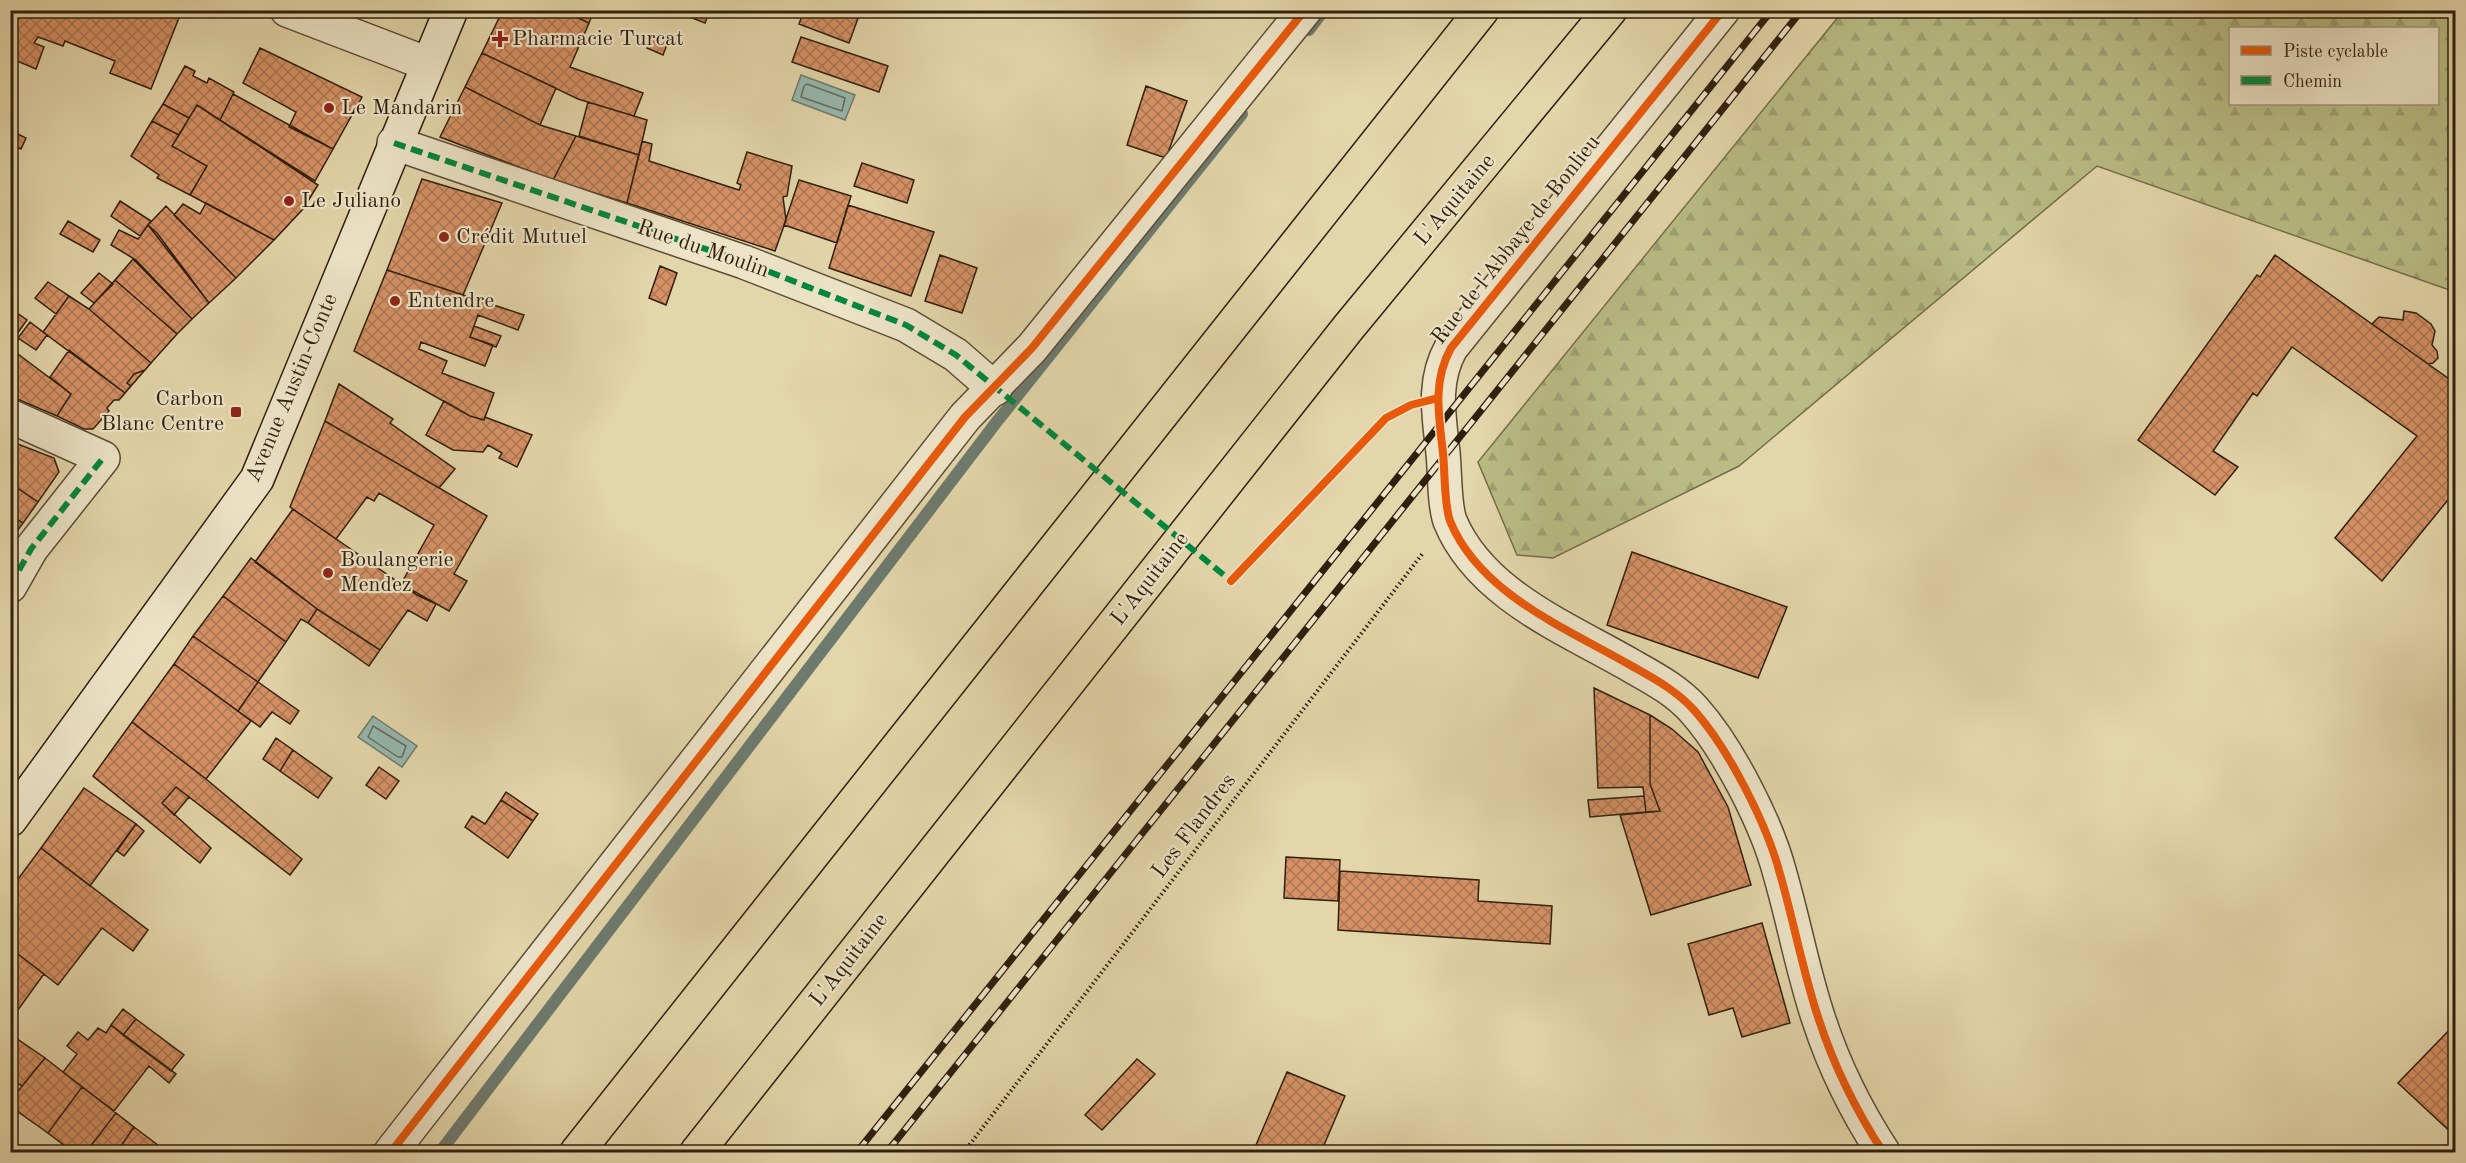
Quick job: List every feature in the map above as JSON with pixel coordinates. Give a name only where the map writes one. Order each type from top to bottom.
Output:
[{"type":"highway","points":[[577,1152],[1482,10]]},
{"type":"highway","name":"L'Aquitaine","points":[[697,1152],[1348,328],[1610,10]]},
{"type":"street","points":[[287,10],[428,64]]},
{"type":"street","name":"Avenue Austin-Conte","points":[[10,820],[256,479],[451,10]]},
{"type":"street","points":[[391,1152],[965,417],[1032,348],[1305,10]]},
{"type":"street","name":"Rue de l'Abbaye de Bonlieu","points":[[1723,10],[1451,348],[1441,366],[1438,398],[1449,519],[1470,557],[1494,580],[1521,602],[1670,687],[1694,710],[1713,736],[1741,782],[1760,822],[1779,870],[1819,1021],[1844,1080],[1883,1152]]},
{"type":"street","name":"Rue du Moulin","points":[[394,143],[744,262],[906,325],[956,355],[995,388]]},
{"type":"street","points":[[10,416],[103,458],[31,549],[10,586]]},
{"type":"green space","points":[[1843,11],[2455,11],[2455,292],[2097,166],[1739,466],[1553,558],[1517,555],[1478,462]]},
{"type":"water","points":[[801,75],[855,95],[845,120],[792,100]]},
{"type":"water","points":[[373,716],[417,746],[402,767],[358,737]]},
{"type":"building","points":[[10,10],[182,10],[151,89],[110,73],[115,61],[65,41],[63,46],[38,37],[34,43],[44,47],[36,69],[10,58]]},
{"type":"building","points":[[503,10],[561,10],[589,23],[570,67],[643,93],[634,116],[578,99],[482,53]]},
{"type":"building","points":[[561,10],[594,10],[589,23]]},
{"type":"building","points":[[672,10],[710,10],[705,23]]},
{"type":"building","points":[[804,10],[861,10],[849,43],[799,24]]},
{"type":"building","points":[[652,35],[668,42],[663,55],[647,48]]},
{"type":"building","points":[[801,37],[888,66],[879,92],[792,62]]},
{"type":"building","points":[[260,48],[362,97],[333,149],[289,127],[296,112],[243,83]]},
{"type":"building","points":[[482,53],[556,88],[540,125],[465,87]]},
{"type":"building","points":[[185,66],[195,71],[193,76],[207,83],[209,78],[234,92],[220,120],[197,105],[189,118],[163,104]]},
{"type":"building","points":[[1146,86],[1187,101],[1166,158],[1127,145]]},
{"type":"building","points":[[465,87],[540,125],[576,136],[553,180],[440,137]]},
{"type":"building","points":[[233,94],[333,149],[315,181],[220,120]]},
{"type":"building","points":[[588,102],[647,120],[639,155],[579,136]]},
{"type":"building","points":[[163,104],[189,118],[179,135],[152,121]]},
{"type":"building","points":[[197,105],[318,185],[303,209],[274,240],[190,195],[207,166],[172,146]]},
{"type":"building","points":[[152,121],[179,135],[172,146],[207,166],[190,195],[157,178],[159,175],[131,156]]},
{"type":"building","points":[[12,131],[26,138],[21,149],[10,144]]},
{"type":"building","points":[[576,136],[639,155],[627,203],[553,180]]},
{"type":"building","points":[[642,141],[652,144],[649,161],[739,190],[741,185],[737,183],[747,152],[792,166],[787,196],[783,197],[786,220],[775,251],[627,203]]},
{"type":"building","points":[[862,163],[914,180],[907,203],[854,186]]},
{"type":"building","name":"Crédit Mutuel","points":[[422,179],[502,203],[463,295],[387,270]]},
{"type":"building","points":[[799,180],[851,196],[837,243],[784,225]]},
{"type":"building","points":[[120,201],[151,221],[140,236],[111,216]]},
{"type":"building","points":[[206,203],[274,240],[236,278],[174,215],[183,204],[200,214]]},
{"type":"building","points":[[848,205],[934,232],[911,296],[829,268]]},
{"type":"building","points":[[166,206],[236,278],[209,303],[148,225]]},
{"type":"building","points":[[68,221],[100,240],[93,252],[60,234]]},
{"type":"building","points":[[148,225],[157,233],[209,303],[192,319],[136,260],[111,245],[119,230],[138,239]]},
{"type":"building","points":[[940,255],[977,268],[962,313],[925,301]]},
{"type":"building","points":[[2275,255],[2456,384],[2456,490],[2382,581],[2335,538],[2417,436],[2292,347],[2257,396],[2253,393],[2213,451],[2238,467],[2215,495],[2138,440],[2257,275],[2260,277]]},
{"type":"building","points":[[133,259],[192,319],[177,334],[115,280]]},
{"type":"building","points":[[660,266],[677,273],[666,305],[649,298]]},
{"type":"building","points":[[387,270],[524,315],[518,330],[478,315],[470,337],[493,345],[485,366],[421,342],[419,349],[447,361],[442,373],[494,393],[484,420],[470,416],[354,351]]},
{"type":"building","points":[[99,273],[113,284],[94,303],[81,293]]},
{"type":"building","points":[[115,280],[177,334],[151,363],[89,309]]},
{"type":"building","points":[[48,282],[69,296],[56,314],[35,298]]},
{"type":"building","points":[[69,296],[89,309],[151,363],[145,370],[134,374],[127,383],[131,386],[125,393],[43,332]]},
{"type":"building","points":[[10,308],[27,320],[10,344]]},
{"type":"building","points":[[2404,311],[2416,313],[2431,324],[2435,331],[2432,345],[2437,351],[2438,358],[2433,363],[2428,364],[2372,324],[2379,317],[2403,320]]},
{"type":"building","points":[[30,322],[47,335],[36,350],[18,338]]},
{"type":"building","points":[[474,326],[501,336],[496,347],[470,337]]},
{"type":"building","points":[[10,348],[71,394],[57,416],[10,396]]},
{"type":"building","points":[[69,350],[125,393],[119,400],[114,400],[107,408],[109,411],[93,429],[84,429],[57,416],[71,394],[50,377]]},
{"type":"building","points":[[145,370],[131,386],[127,383],[134,374]]},
{"type":"building","points":[[339,384],[393,419],[390,423],[455,469],[439,488],[325,421]]},
{"type":"building","points":[[444,401],[470,416],[484,420],[485,417],[532,435],[517,467],[499,458],[502,453],[488,445],[483,452],[453,450],[426,435]]},
{"type":"building","points":[[325,421],[487,516],[454,574],[467,581],[449,611],[401,584],[434,525],[379,493],[374,501],[367,497],[336,539],[290,507]]},
{"type":"building","points":[[10,441],[54,458],[59,472],[38,502],[10,483]]},
{"type":"building","points":[[10,483],[38,502],[23,523],[10,515]]},
{"type":"building","name":"Boulangerie Mendez","points":[[293,509],[417,595],[436,604],[427,621],[408,610],[380,650],[317,609],[255,562]]},
{"type":"building","points":[[10,515],[23,523],[10,541]]},
{"type":"building","points":[[1632,552],[1787,607],[1758,678],[1607,625]]},
{"type":"building","points":[[251,558],[317,609],[308,623],[301,619],[286,642],[223,596]]},
{"type":"building","points":[[223,596],[286,642],[258,682],[193,636]]},
{"type":"building","points":[[317,609],[380,650],[369,666],[308,623]]},
{"type":"building","points":[[193,636],[258,682],[238,711],[174,664]]},
{"type":"building","points":[[174,664],[251,721],[206,779],[132,722]]},
{"type":"building","points":[[258,682],[299,711],[290,724],[272,712],[260,727],[238,711]]},
{"type":"building","points":[[1594,688],[1650,715],[1650,784],[1660,811],[1646,812],[1643,787],[1598,788]]},
{"type":"building","points":[[1650,715],[1672,729],[1698,752],[1728,807],[1751,885],[1651,915],[1620,815],[1660,811],[1650,784]]},
{"type":"building","points":[[132,722],[206,779],[302,859],[290,875],[176,787],[162,803],[211,848],[200,863],[93,776]]},
{"type":"building","points":[[276,738],[293,750],[280,771],[263,759]]},
{"type":"building","points":[[293,750],[332,778],[318,798],[280,771]]},
{"type":"building","points":[[379,767],[399,781],[386,799],[366,785]]},
{"type":"building","points":[[176,787],[189,797],[174,815],[162,803]]},
{"type":"building","points":[[84,788],[136,824],[90,886],[41,848]]},
{"type":"building","points":[[506,792],[538,814],[533,821],[501,800]]},
{"type":"building","points":[[1644,796],[1646,812],[1590,817],[1588,800]]},
{"type":"building","points":[[501,800],[533,821],[508,858],[465,827],[472,816],[485,824]]},
{"type":"building","points":[[136,824],[144,831],[124,856],[117,851]]},
{"type":"building","points":[[41,848],[148,930],[133,951],[102,928],[58,985],[10,948],[10,890]]},
{"type":"building","points":[[1286,857],[1340,860],[1338,901],[1284,898]]},
{"type":"building","points":[[1340,871],[1479,880],[1478,901],[1552,906],[1550,944],[1338,930]]},
{"type":"building","points":[[1762,923],[1790,1023],[1742,1037],[1733,1008],[1709,1015],[1688,944]]},
{"type":"building","points":[[10,948],[44,974],[10,1021]]},
{"type":"building","points":[[123,1009],[136,1019],[123,1035],[111,1025]]},
{"type":"building","points":[[136,1019],[184,1055],[171,1071],[123,1035]]},
{"type":"building","points":[[2456,1023],[2456,1137],[2398,1083]]},
{"type":"building","points":[[111,1025],[176,1074],[169,1083],[149,1066],[114,1111],[63,1072],[77,1054],[67,1046],[78,1032],[88,1040],[98,1028],[106,1033]]},
{"type":"building","points":[[10,1034],[45,1058],[22,1086],[10,1079]]},
{"type":"building","points":[[45,1058],[82,1087],[48,1133],[10,1106],[10,1101]]},
{"type":"building","points":[[1137,1059],[1155,1074],[1102,1130],[1085,1115]]},
{"type":"building","points":[[1287,1072],[1345,1096],[1321,1152],[1253,1152]]},
{"type":"building","points":[[82,1087],[116,1113],[86,1152],[73,1152],[48,1133]]},
{"type":"building","points":[[116,1113],[134,1127],[121,1146],[116,1152],[86,1152]]},
{"type":"building","points":[[134,1127],[167,1152],[130,1152],[121,1146]]},
{"type":"waterway","points":[[1309,30],[1324,10]]},
{"type":"waterway","points":[[440,1152],[995,424],[1242,114]]},
{"type":"railway","points":[[857,1152],[1772,10]]},
{"type":"railway","points":[[887,1152],[1802,10]]},
{"type":"marked path","points":[[394,143],[744,262],[906,325],[956,355],[1231,581],[1235,577]]},
{"type":"marked path","points":[[10,586],[31,549],[103,458]]},
{"type":"cycle path","points":[[391,1152],[965,417],[1032,348],[1305,10]]},
{"type":"cycle path","points":[[1723,10],[1451,348],[1441,374],[1438,399],[1447,506],[1450,521],[1464,547],[1503,589],[1553,622],[1672,690],[1694,710],[1720,745],[1756,810],[1774,854],[1813,1002],[1825,1037],[1855,1105],[1883,1152]]},
{"type":"cycle path","points":[[1231,581],[1386,418],[1411,405],[1438,398]]},
{"type":"place","name":"Pharmacie Turcat","points":[[500,39]]},
{"type":"place","name":"Le Mandarin","points":[[329,108]]},
{"type":"place","name":"Le Juliano","points":[[289,201]]},
{"type":"place","name":"Crédit Mutuel","points":[[444,237]]},
{"type":"place","name":"Entendre","points":[[395,301]]},
{"type":"place","name":"Carbon Blanc Centre","points":[[236,412]]},
{"type":"place","name":"Boulangerie Mendez","points":[[328,573]]}]
